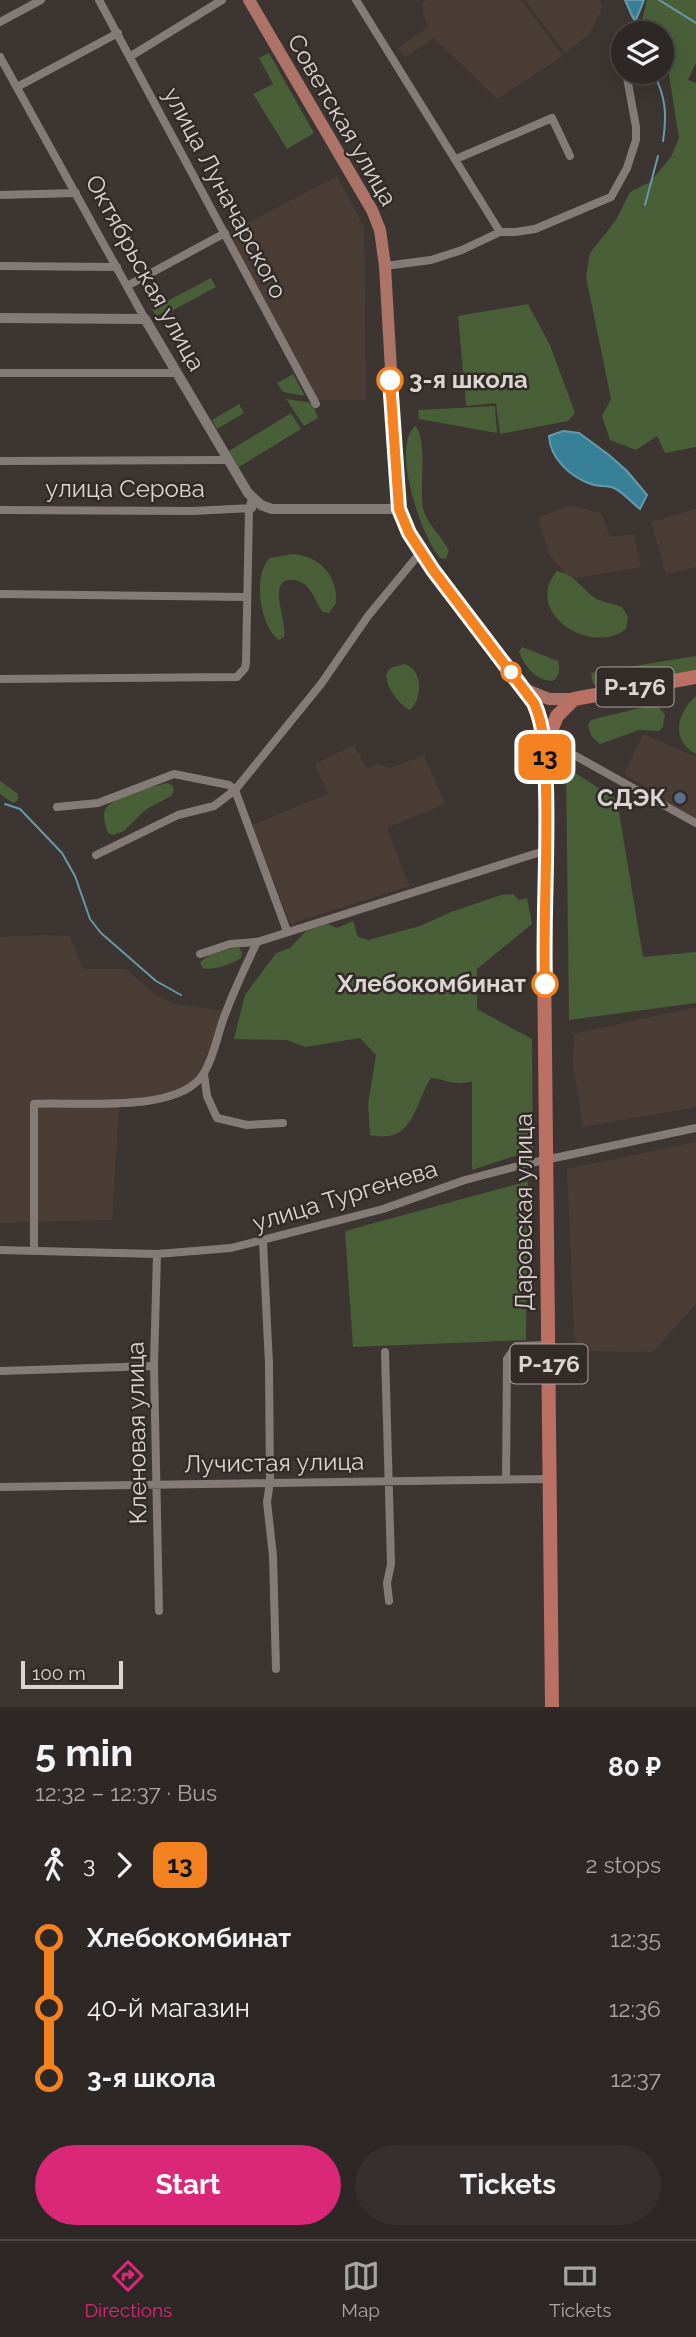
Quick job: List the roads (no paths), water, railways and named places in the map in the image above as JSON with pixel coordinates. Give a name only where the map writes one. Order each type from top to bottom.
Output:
[{"type":"highway","name":"Р-176","points":[[574,699],[696,677]]},
{"type":"highway","name":"Даровская улица","points":[[552,1707],[544,956],[547,850],[545,758],[547,740],[557,716],[574,699]]},
{"type":"main road","name":"Советская улица","points":[[249,0],[372,211],[380,230],[385,266],[399,509],[420,553],[539,713]]},
{"type":"main road","name":"Советская улица","points":[[523,688],[549,699],[574,699]]},
{"type":"main road","name":"Даровская улица","points":[[539,713],[545,758]]},
{"type":"street","points":[[0,22],[41,0]]},
{"type":"street","name":"улица Луначарского","points":[[99,0],[316,404]]},
{"type":"street","points":[[131,56],[222,0]]},
{"type":"street","points":[[356,0],[500,232]]},
{"type":"street","points":[[17,87],[118,33]]},
{"type":"street","name":"Октябрьская улица","points":[[0,57],[176,373],[256,501]]},
{"type":"street","points":[[385,266],[431,260],[462,250],[500,232],[535,229],[611,197],[627,167],[636,140],[628,84]]},
{"type":"street","points":[[456,159],[552,118],[570,156]]},
{"type":"street","points":[[0,195],[76,193]]},
{"type":"street","points":[[127,286],[225,233]]},
{"type":"street","points":[[0,266],[117,267]]},
{"type":"street","points":[[0,318],[145,319]]},
{"type":"street","points":[[0,373],[176,373]]},
{"type":"street","points":[[0,461],[228,460]]},
{"type":"street","points":[[0,679],[237,677],[245,668],[246,662],[249,510],[256,501],[272,509],[399,509]]},
{"type":"street","name":"улица Серова","points":[[0,510],[249,510]]},
{"type":"street","points":[[96,855],[178,815],[214,806],[235,790],[321,684],[368,616],[420,553]]},
{"type":"street","points":[[0,594],[246,597]]},
{"type":"street","points":[[547,740],[696,823]]},
{"type":"street","points":[[57,807],[98,803],[174,774],[229,785],[235,790],[287,931]]},
{"type":"street","points":[[200,954],[230,944],[257,942],[547,850]]},
{"type":"street","points":[[34,1251],[34,1104],[105,1104],[166,1099],[191,1087],[204,1074],[226,1011],[257,942]]},
{"type":"street","points":[[204,1074],[207,1096],[217,1118],[247,1125],[283,1124]]},
{"type":"street","name":"улица Тургенева","points":[[0,1250],[157,1254],[201,1252],[263,1242],[383,1209],[466,1180],[526,1164],[696,1128]]},
{"type":"street","points":[[263,1242],[269,1364],[270,1482],[267,1502],[273,1556],[276,1669]]},
{"type":"street","name":"Кленовая улица","points":[[157,1254],[154,1366],[159,1611]]},
{"type":"street","points":[[506,1479],[507,1359],[516,1346],[548,1345]]},
{"type":"street","points":[[385,1352],[391,1564],[387,1583],[389,1601]]},
{"type":"street","points":[[0,1371],[154,1366]]},
{"type":"street","name":"Лучистая улица","points":[[0,1487],[549,1479]]},
{"type":"water","points":[[625,0],[644,0],[636,20],[633,18]]},
{"type":"water","points":[[563,431],[579,433],[627,471],[647,495],[640,509],[617,490],[583,481],[562,466],[553,452],[549,436]]},
{"type":"waterway","points":[[659,0],[696,23]]},
{"type":"waterway","points":[[634,17],[634,21]]},
{"type":"waterway","points":[[658,84],[664,106],[663,141]]},
{"type":"waterway","points":[[645,205],[658,156]]},
{"type":"waterway","points":[[5,804],[20,809],[62,853],[75,876],[90,919],[101,933],[156,981],[181,995]]},
{"type":"place","name":"3-я школа","points":[[390,380]]},
{"type":"place","name":"СДЭК","points":[[680,798]]},
{"type":"place","name":"Хлебокомбинат","points":[[545,984]]}]
